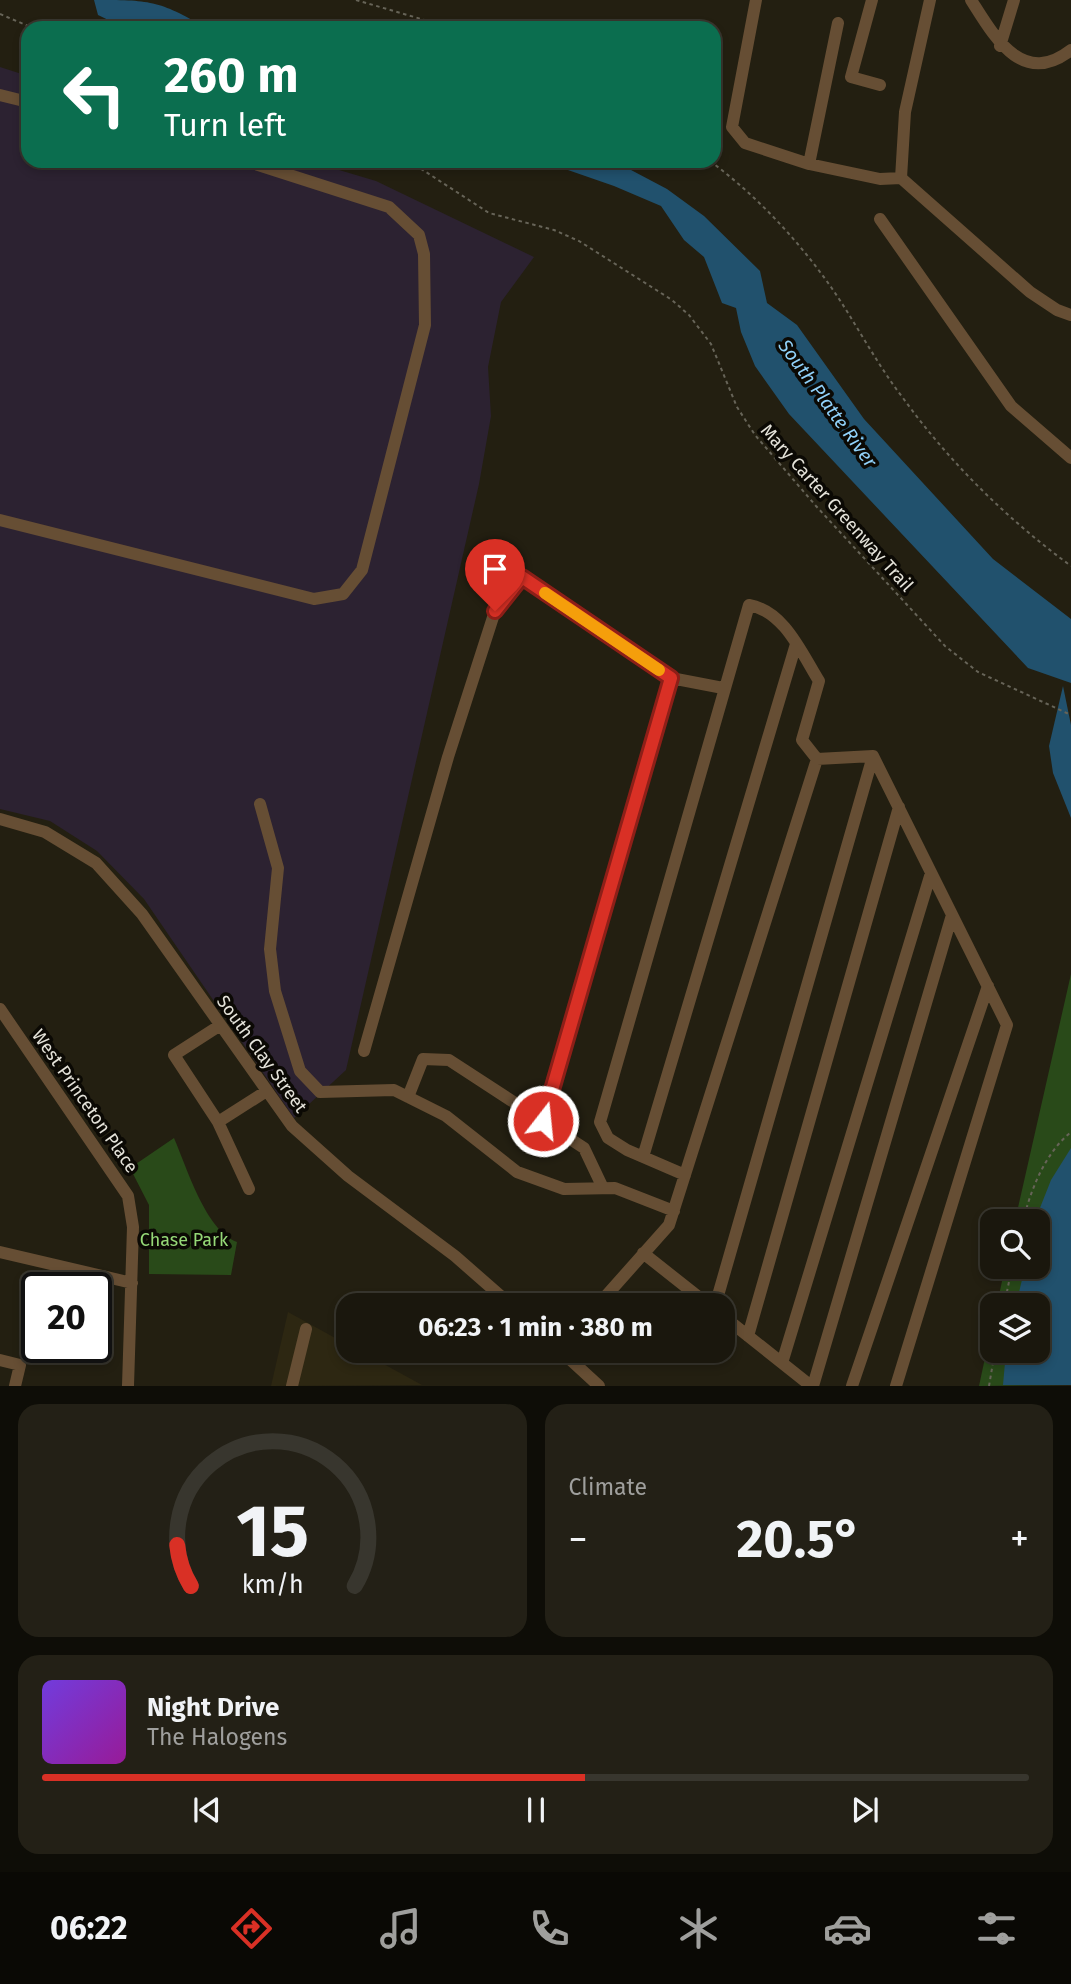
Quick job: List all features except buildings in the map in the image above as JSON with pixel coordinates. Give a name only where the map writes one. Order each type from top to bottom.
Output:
[{"type":"street","points":[[756,0],[732,127],[745,143],[810,164],[880,179],[901,178],[1030,292],[1071,316]]},
{"type":"street","points":[[872,0],[851,77],[880,85]]},
{"type":"street","points":[[901,178],[905,112],[930,0]]},
{"type":"street","points":[[971,0],[1000,46],[1035,63],[1057,61],[1071,65]]},
{"type":"street","points":[[1000,46],[1014,0]]},
{"type":"street","points":[[810,164],[838,23]]},
{"type":"street","points":[[1057,61],[1071,50]]},
{"type":"street","points":[[0,95],[21,100]]},
{"type":"street","points":[[0,520],[314,599],[343,594],[362,570],[425,326],[425,254],[419,235],[389,207],[268,168]]},
{"type":"street","points":[[880,219],[1011,407],[1071,458]]},
{"type":"street","points":[[364,1051],[448,757],[490,624],[495,611],[522,577],[671,678],[723,688]]},
{"type":"street","points":[[685,1175],[608,1138],[600,1122],[748,605],[761,607],[775,615],[818,681],[802,740],[817,759]]},
{"type":"street","points":[[643,1157],[796,645]]},
{"type":"street","points":[[543,1121],[671,678]]},
{"type":"street","points":[[817,759],[873,756]]},
{"type":"street","points":[[873,756],[1007,1025],[896,1385]]},
{"type":"street","points":[[719,1293],[873,756]]},
{"type":"street","points":[[608,1293],[669,1225],[817,759]]},
{"type":"street","points":[[260,804],[278,868],[270,949],[275,991],[300,1071],[320,1092],[394,1090],[446,1116],[517,1172],[564,1189],[615,1188],[674,1211]]},
{"type":"street","points":[[748,1336],[899,807]]},
{"type":"street","name":"South Clay Street","points":[[0,819],[45,832],[96,863],[142,914],[265,1092],[292,1126],[319,1153],[440,1245],[497,1293]]},
{"type":"street","points":[[782,1363],[931,873]]},
{"type":"street","points":[[735,1326],[812,1385],[952,915]]},
{"type":"street","points":[[852,1385],[988,986]]},
{"type":"street","name":"West Princeton Place","points":[[0,1009],[122,1184],[132,1214],[128,1385]]},
{"type":"street","points":[[219,1026],[174,1055],[218,1122],[249,1189]]},
{"type":"street","points":[[408,1097],[423,1059],[449,1060],[584,1148],[603,1188]]},
{"type":"street","points":[[218,1122],[265,1092]]},
{"type":"street","points":[[584,1148],[608,1138]]},
{"type":"street","points":[[0,1252],[132,1283]]},
{"type":"street","points":[[643,1253],[694,1293]]},
{"type":"street","points":[[292,1385],[306,1329]]},
{"type":"street","points":[[0,1360],[20,1365],[15,1385]]},
{"type":"street","points":[[574,1363],[599,1385]]},
{"type":"path","points":[[356,0],[428,21]]},
{"type":"path","points":[[0,14],[21,23]]},
{"type":"path","name":"Mary Carter Greenway Trail","points":[[420,168],[489,213],[565,235],[626,268],[672,300],[695,322],[711,344],[737,407],[755,435],[920,620],[965,664],[1071,715]]},
{"type":"path","points":[[718,168],[769,211],[830,285],[882,369],[928,431],[994,504],[1071,566]]},
{"type":"path","points":[[1027,1209],[1036,1182],[1054,1150],[1071,1132]]},
{"type":"path","points":[[989,1385],[993,1363]]},
{"type":"shaded area","points":[[0,67],[21,74],[21,168],[332,168],[376,181],[534,257],[501,302],[488,367],[491,416],[479,484],[346,1070],[294,1118],[144,899],[97,851],[50,821],[0,809]]},
{"type":"shaded area","points":[[288,1312],[336,1338],[336,1363],[382,1363],[422,1385],[271,1386]]},
{"type":"green space","points":[[1071,974],[1071,1385],[979,1386],[984,1363],[1050,1363],[1050,1293],[1000,1293],[1002,1279],[1050,1279],[1050,1209],[1018,1209]]},
{"type":"green space","name":"Chase Park","points":[[174,1138],[207,1212],[226,1236],[237,1242],[231,1275],[149,1274],[149,1205],[130,1168]]},
{"type":"water","points":[[94,0],[128,0],[164,7],[193,21],[110,21],[98,15]]},
{"type":"water","name":"South Platte River","points":[[562,168],[627,168],[667,189],[704,216],[760,271],[767,303],[797,325],[864,419],[993,559],[1071,619],[1071,683],[1028,668],[789,414],[755,366],[741,332],[736,308],[722,303],[704,257],[684,240],[661,206]]},
{"type":"water","points":[[1063,686],[1071,725],[1071,818],[1053,773],[1049,746]]},
{"type":"water","points":[[1071,1148],[1071,1385],[1003,1385],[1005,1363],[1050,1363],[1050,1293],[1019,1293],[1022,1279],[1050,1279],[1050,1209],[1040,1209],[1051,1180]]},
{"type":"slow traffic","points":[[545,593],[659,670]]},
{"type":"route","points":[[495,611],[522,577],[671,678],[543,1121]]}]
